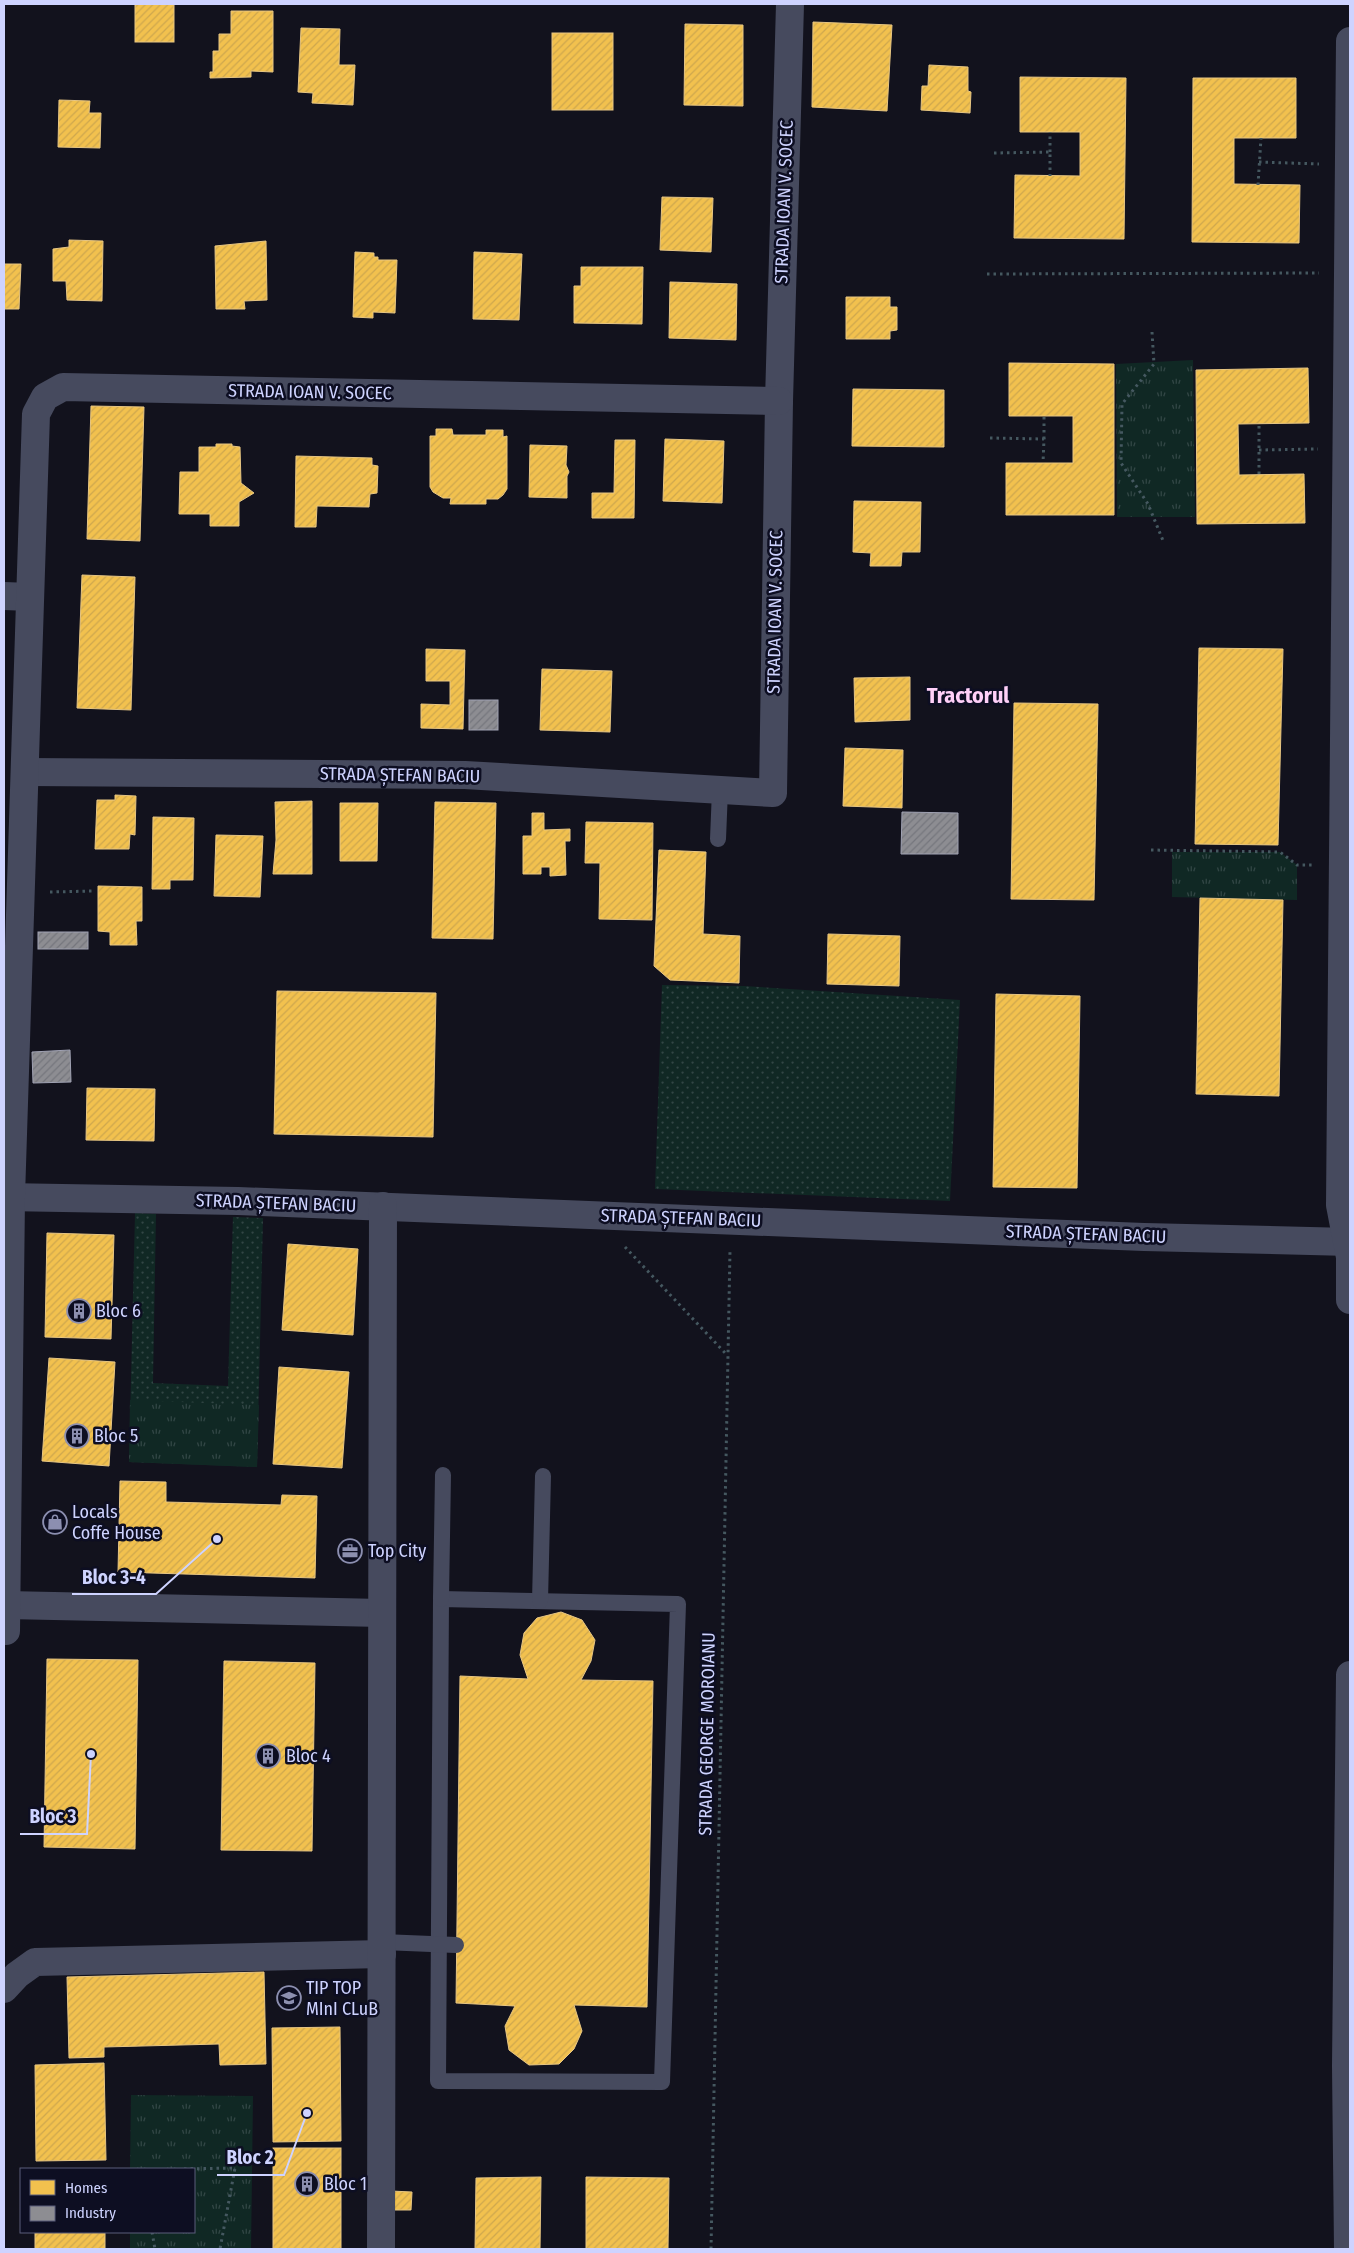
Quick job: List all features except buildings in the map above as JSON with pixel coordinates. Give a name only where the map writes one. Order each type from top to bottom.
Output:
[{"type":"street","name":"STRADA IOAN V. SOCEC","points":[[773,793],[778,401],[790,4]]},
{"type":"street","points":[[1350,41],[1340,1205],[1349,1242],[1350,1300]]},
{"type":"street","name":"STRADA IOAN V. SOCEC","points":[[17,596],[36,414],[45,397],[63,387],[778,401]]},
{"type":"street","points":[[17,596],[26,772],[8,1197],[6,1618],[382,1613]]},
{"type":"street","name":"STRADA ȘTEFAN BACIU","points":[[26,772],[465,775],[773,793]]},
{"type":"street","name":"STRADA ȘTEFAN BACIU","points":[[8,1197],[204,1200],[383,1206],[1144,1237],[1349,1242]]},
{"type":"street","points":[[381,2249],[383,1206]]},
{"type":"street","points":[[1348,2249],[1350,1675]]},
{"type":"street","points":[[4,1989],[17,1975],[35,1962],[382,1948]]},
{"type":"lane","points":[[718,838],[720,790]]},
{"type":"lane","points":[[441,1599],[678,1604],[662,2082],[438,2081],[441,1599],[443,1475]]},
{"type":"lane","points":[[540,1601],[543,1476]]},
{"type":"lane","points":[[382,1948],[439,1944],[456,1945]]},
{"type":"path","points":[[1050,132],[1050,176]]},
{"type":"path","points":[[1258,185],[1261,138]]},
{"type":"path","points":[[994,153],[1050,152]]},
{"type":"path","points":[[1260,162],[1349,165]]},
{"type":"path","points":[[987,274],[1324,274]]},
{"type":"path","points":[[1152,332],[1154,364],[1122,404],[1121,463],[1148,504],[1164,543]]},
{"type":"path","points":[[1043,463],[1044,416]]},
{"type":"path","points":[[1259,424],[1259,474]]},
{"type":"path","points":[[990,438],[1044,439]]},
{"type":"path","points":[[1259,450],[1346,449]]},
{"type":"path","points":[[1151,850],[1280,852],[1297,865],[1314,865]]},
{"type":"path","points":[[21,892],[94,891]]},
{"type":"path","points":[[595,1215],[728,1356]]},
{"type":"path","name":"STRADA GEORGE MOROIANU","points":[[711,2249],[730,1220]]},
{"type":"path","points":[[195,2169],[235,2168],[220,2249]]},
{"type":"path","points":[[152,2233],[155,2249]]},
{"type":"green space","points":[[1193,360],[1195,517],[1117,517],[1116,364]]},
{"type":"green space","points":[[1172,852],[1280,852],[1297,865],[1297,900],[1172,897]]},
{"type":"green space","points":[[662,985],[744,986],[960,1000],[950,1201],[655,1189]]},
{"type":"green space","points":[[135,1213],[156,1214],[153,1383],[228,1386],[233,1217],[263,1218],[257,1467],[129,1462]]},
{"type":"green space","points":[[130,1400],[259,1405],[257,1467],[129,1462]]},
{"type":"green space","points":[[131,2095],[253,2096],[251,2249],[130,2249],[130,2233],[195,2233],[195,2168],[130,2168]]},
{"type":"place","name":"Bloc 6","points":[[79,1311]]},
{"type":"place","name":"Bloc 5","points":[[77,1436]]},
{"type":"place","name":"Locals Coffe House","points":[[55,1522]]},
{"type":"place","name":"Bloc 3-4","points":[[217,1539]]},
{"type":"place","name":"Top City","points":[[350,1551]]},
{"type":"place","name":"Bloc 3","points":[[91,1754]]},
{"type":"place","name":"Bloc 4","points":[[268,1756]]},
{"type":"place","name":"TIP TOP MInI CLuB","points":[[289,1998]]},
{"type":"place","name":"Bloc 2","points":[[307,2113]]},
{"type":"place","name":"Bloc 1","points":[[307,2184]]},
{"type":"district","name":"Tractorul","points":[[968,695]]}]
